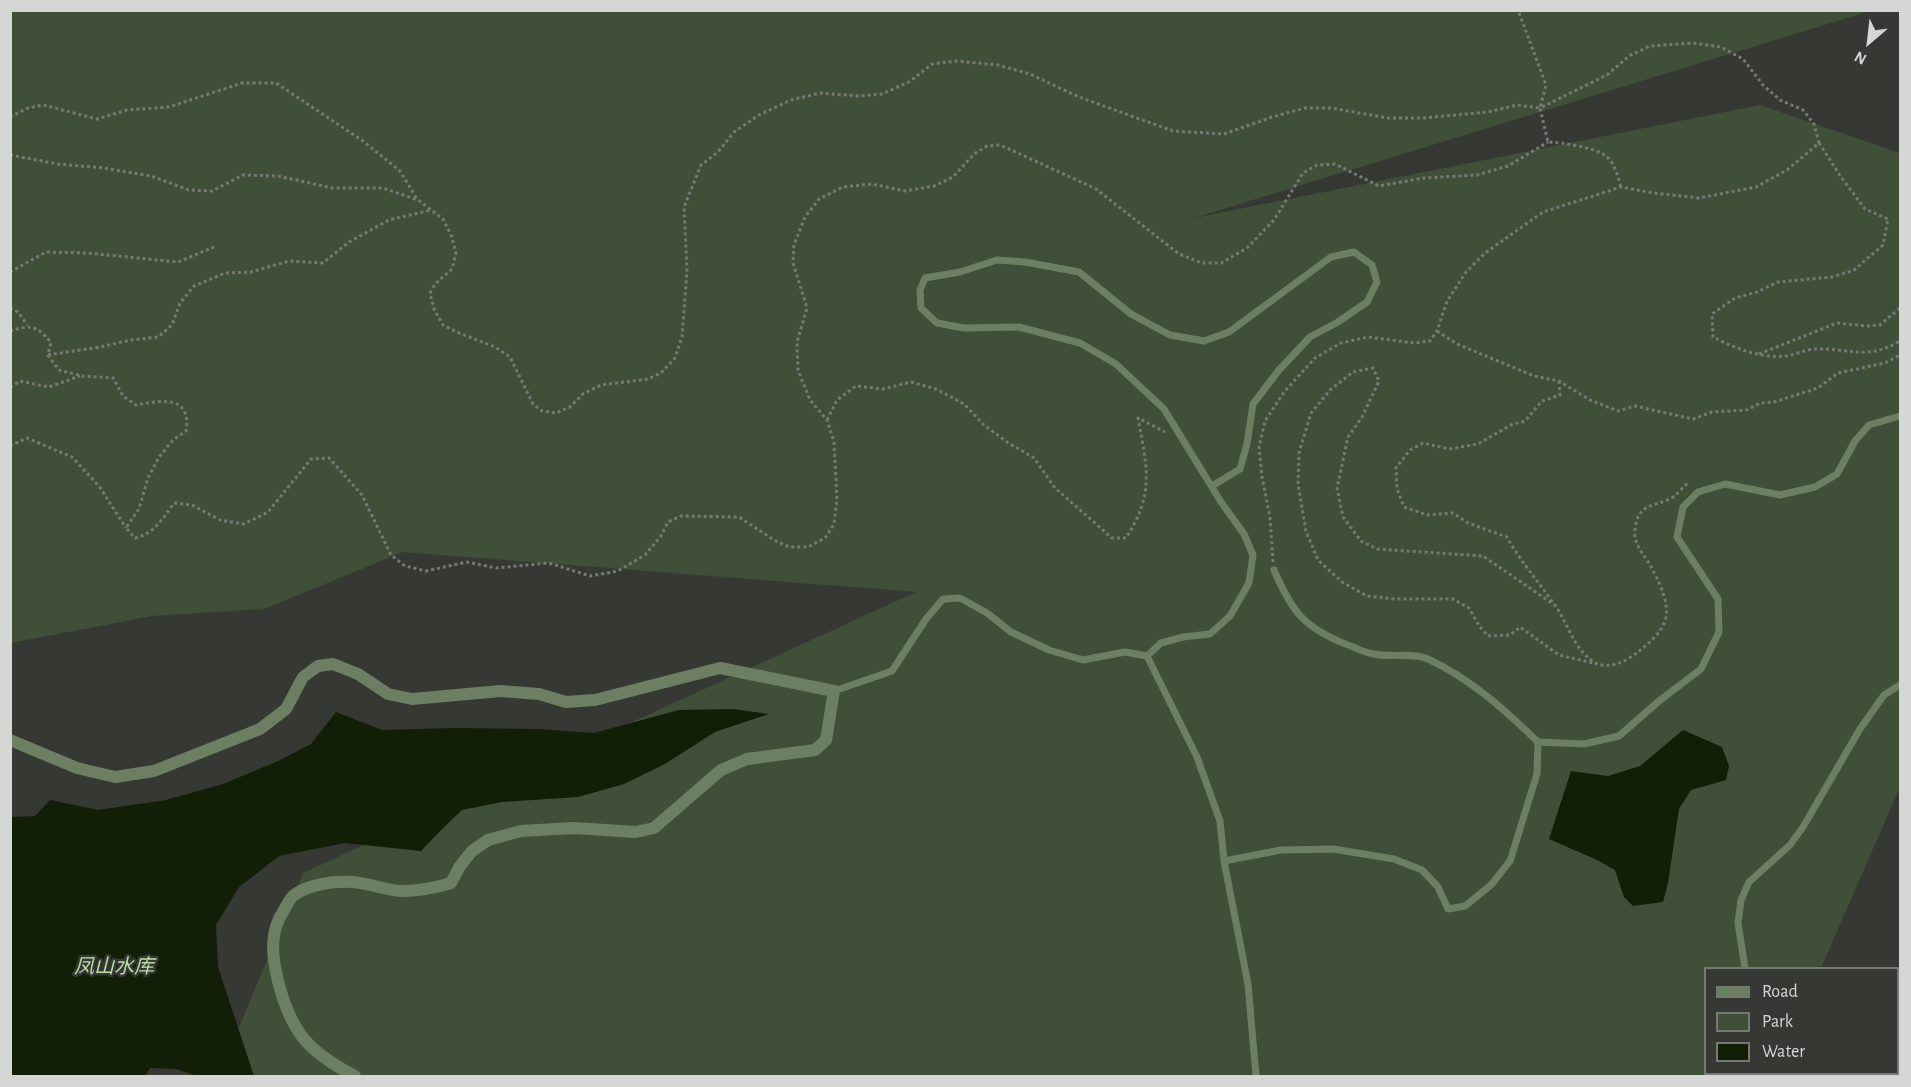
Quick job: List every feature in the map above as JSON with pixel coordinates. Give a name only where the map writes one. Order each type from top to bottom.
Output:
[{"type":"street","points":[[10,740],[77,768],[116,777],[154,771],[260,729],[286,709],[303,677],[318,666],[333,664],[358,674],[388,694],[412,699],[501,691],[539,694],[566,702],[595,700],[720,668],[834,691],[826,740],[814,750],[747,759],[721,770],[654,828],[636,832],[574,828],[521,831],[488,840],[472,851],[460,866],[451,883],[434,889],[399,891],[352,882],[323,883],[294,896],[279,917],[272,940],[274,967],[284,1006],[314,1052],[355,1077]]},
{"type":"lane","points":[[1147,656],[1161,643],[1183,637],[1210,634],[1230,616],[1249,583],[1253,555],[1244,534],[1212,486],[1164,409],[1116,364],[1080,343],[1019,327],[964,328],[937,323],[921,308],[920,290],[925,278],[960,272],[997,260],[1025,262],[1079,272],[1131,314],[1170,335],[1204,341],[1229,332],[1331,257],[1354,252],[1372,265],[1377,282],[1367,302],[1338,322],[1310,337],[1279,370],[1253,404],[1247,444],[1240,469],[1212,486]]},
{"type":"lane","points":[[1274,570],[1286,598],[1306,623],[1337,640],[1374,654],[1426,658],[1477,688],[1538,742],[1584,744],[1619,736],[1701,669],[1719,632],[1718,599],[1677,537],[1683,507],[1698,492],[1725,484],[1780,495],[1815,487],[1838,474],[1855,441],[1869,425],[1900,416]]},
{"type":"lane","points":[[834,691],[892,671],[943,599],[960,598],[987,613],[1011,632],[1049,650],[1083,660],[1125,652],[1147,656]]},
{"type":"lane","points":[[1147,656],[1197,757],[1220,821],[1224,861],[1248,984],[1257,1077]]},
{"type":"lane","points":[[1745,967],[1738,923],[1741,900],[1749,882],[1790,845],[1803,827],[1860,729],[1884,695],[1900,685]]},
{"type":"lane","points":[[1224,861],[1281,850],[1333,849],[1394,859],[1422,870],[1438,887],[1448,909],[1465,906],[1491,885],[1510,861],[1537,774],[1538,742]]},
{"type":"path","points":[[1518,10],[1546,85],[1539,108],[1548,142]]},
{"type":"path","points":[[10,155],[57,164],[104,168],[151,176],[189,190],[212,191],[243,175],[278,176],[332,188],[383,188],[418,200],[443,219],[452,237],[456,254],[452,269],[435,284],[430,293],[434,309],[443,325],[495,347],[510,357],[533,404],[542,411],[555,413],[570,407],[584,394],[601,385],[648,379],[661,374],[675,358],[682,337],[687,270],[684,207],[701,165],[718,152],[734,132],[759,115],[791,100],[820,93],[858,96],[882,94],[909,82],[932,64],[957,61],[998,65],[1030,74],[1079,97],[1173,131],[1224,134],[1305,108],[1331,108],[1388,118],[1423,118],[1488,112],[1517,105],[1539,108],[1607,75],[1629,56],[1650,46],[1693,43],[1721,47],[1743,59],[1763,86],[1780,100],[1803,111],[1814,124],[1819,143],[1865,209],[1888,219],[1884,245],[1854,270],[1832,277],[1778,282],[1757,292],[1735,298],[1712,314],[1713,337],[1757,355],[1785,356],[1812,349],[1866,353],[1883,351],[1900,341]]},
{"type":"path","points":[[10,117],[28,108],[43,105],[97,118],[127,110],[169,107],[242,83],[276,83],[363,141],[400,171],[418,200]]},
{"type":"path","points":[[10,446],[27,438],[72,457],[99,486],[135,538],[147,535],[174,503],[192,505],[220,520],[244,525],[268,512],[311,459],[329,458],[362,495],[391,555],[405,566],[426,571],[467,562],[496,568],[549,563],[590,576],[618,570],[645,555],[661,536],[668,522],[681,516],[739,516],[774,540],[789,547],[808,547],[825,538],[834,524],[837,499],[834,442],[827,420],[810,400],[798,370],[797,342],[807,308],[794,262],[794,245],[805,217],[819,199],[843,187],[872,184],[905,191],[934,186],[953,177],[974,154],[987,146],[1000,145],[1096,189],[1179,254],[1202,263],[1221,263],[1247,248],[1274,220],[1303,174],[1317,165],[1335,164],[1379,186],[1424,178],[1477,175],[1508,166],[1548,142],[1565,142],[1606,156],[1615,169],[1621,187]]},
{"type":"path","points":[[1274,570],[1270,517],[1259,447],[1265,422],[1284,392],[1315,358],[1341,343],[1368,337],[1414,343],[1430,341],[1437,331],[1447,302],[1466,272],[1485,254],[1543,212],[1621,187],[1699,198],[1756,187],[1787,170],[1819,143]]},
{"type":"path","points":[[48,355],[158,337],[171,325],[180,303],[194,286],[225,273],[251,272],[289,261],[323,263],[349,242],[389,220],[431,210]]},
{"type":"path","points":[[10,272],[46,252],[87,253],[178,262],[214,248]]},
{"type":"path","points":[[10,308],[18,312],[27,326]]},
{"type":"path","points":[[1757,355],[1837,323],[1880,325],[1900,308]]},
{"type":"path","points":[[10,331],[27,326],[40,330],[51,342],[48,355],[59,370],[82,376],[113,378],[123,396],[136,405],[155,401],[171,401],[183,409],[188,420],[186,431],[173,440],[159,457],[148,478],[139,509],[126,528]]},
{"type":"path","points":[[1437,331],[1457,344],[1506,366],[1534,376],[1559,381],[1590,400],[1618,411],[1635,406],[1694,419],[1712,412],[1747,411],[1760,403],[1774,402],[1818,387],[1839,373],[1885,363],[1900,355]]},
{"type":"path","points":[[1556,606],[1483,556],[1377,549],[1361,541],[1342,516],[1337,488],[1348,437],[1362,417],[1379,381],[1373,368],[1353,372],[1330,390],[1311,413],[1299,453],[1298,484],[1306,531],[1318,561],[1342,582],[1367,596],[1395,599],[1453,599],[1469,608],[1488,636],[1510,635],[1520,627],[1558,655],[1597,664],[1616,665],[1635,654],[1656,637],[1666,617],[1664,596],[1650,565],[1635,541],[1635,527],[1641,511],[1652,504],[1671,498],[1687,484],[1709,489]]},
{"type":"path","points":[[10,387],[20,381],[49,387],[82,376]]},
{"type":"path","points":[[1559,381],[1560,395],[1542,401],[1524,421],[1511,425],[1478,444],[1449,450],[1423,443],[1410,450],[1396,468],[1397,489],[1404,507],[1427,515],[1453,513],[1468,524],[1507,537],[1518,558],[1556,606],[1581,651],[1597,664]]},
{"type":"path","points":[[827,420],[837,400],[856,386],[883,389],[911,382],[936,389],[964,404],[984,425],[1034,458],[1055,488],[1112,538],[1126,538],[1135,526],[1145,499],[1147,469],[1138,418],[1185,443]]},
{"type":"green space","points":[[11,11],[1870,11],[1194,218],[1760,105],[1900,153],[1900,787],[1821,967],[1704,967],[1704,1075],[1774,1076],[219,1076],[303,873],[916,592],[403,552],[264,609],[152,616],[11,643]]},
{"type":"water","name":"凤山水库","points":[[733,709],[769,714],[715,732],[665,764],[624,784],[578,797],[502,802],[462,810],[421,851],[345,843],[279,856],[239,887],[216,925],[218,967],[254,1076],[197,1076],[176,1069],[150,1068],[145,1076],[11,1076],[11,817],[35,816],[50,800],[98,810],[166,800],[223,784],[278,761],[311,744],[336,712],[382,730],[539,729],[594,733],[679,710]]},
{"type":"water","points":[[1683,730],[1722,747],[1729,766],[1726,780],[1691,790],[1679,809],[1663,902],[1633,906],[1624,897],[1615,870],[1549,839],[1571,771],[1608,776],[1640,766]]}]
